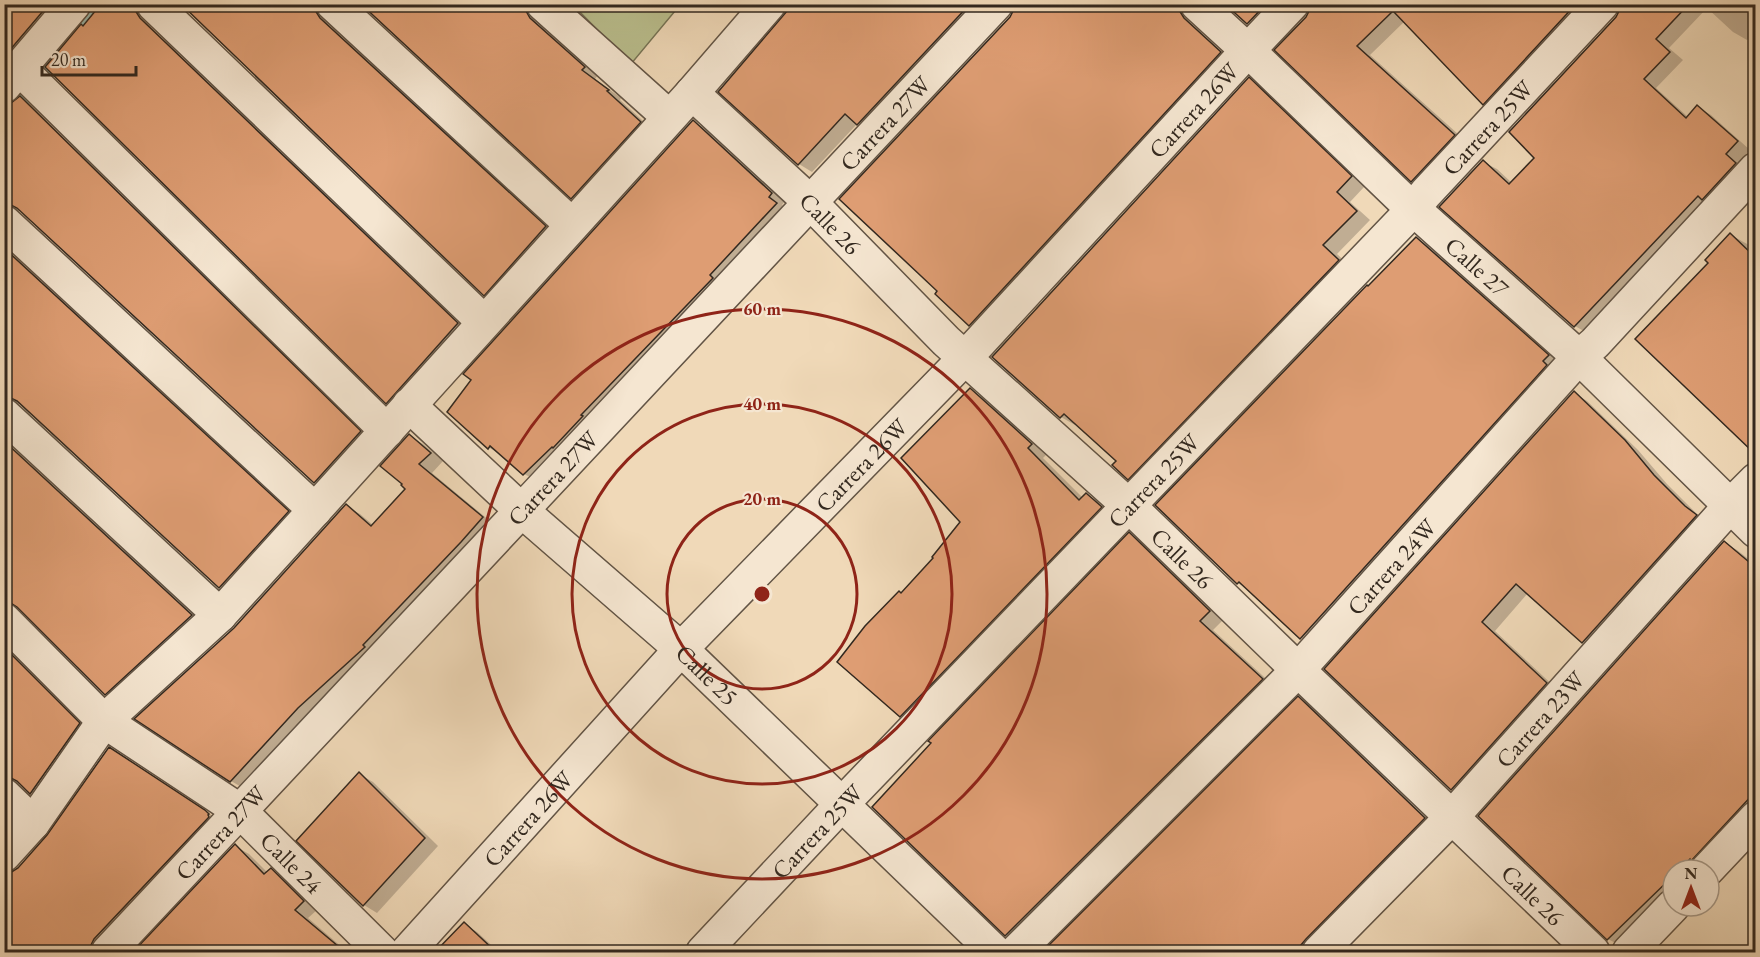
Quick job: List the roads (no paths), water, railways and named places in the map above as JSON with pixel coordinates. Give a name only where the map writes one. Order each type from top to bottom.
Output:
[{"type":"street","points":[[74,4],[12,78],[387,431]]},
{"type":"street","points":[[153,4],[484,322]]},
{"type":"street","points":[[333,4],[572,225]]},
{"type":"street","points":[[543,4],[669,117]]},
{"type":"street","name":"Carrera 27W","points":[[108,952],[996,4]]},
{"type":"street","name":"Calle 27","points":[[1197,4],[1414,208],[1579,357],[1755,531]]},
{"type":"street","name":"Carrera 26W","points":[[407,952],[681,650],[965,358],[1292,4]]},
{"type":"street","name":"Carrera 25W","points":[[702,952],[1128,505],[1294,335],[1602,4]]},
{"type":"street","points":[[4,855],[33,823],[104,721],[220,615],[692,93],[756,9]]},
{"type":"street","name":"Calle 26","points":[[692,93],[810,202],[965,358],[1128,505],[1593,952]]},
{"type":"street","name":"Carrera 24W","points":[[1016,952],[1298,670],[1579,357],[1595,343],[1755,170]]},
{"type":"street","points":[[4,222],[315,510]]},
{"type":"street","name":"Calle 25","points":[[409,405],[522,510],[681,650],[995,952]]},
{"type":"street","points":[[4,415],[220,615]]},
{"type":"street","name":"Carrera 23W","points":[[1319,952],[1452,817],[1755,480]]},
{"type":"street","name":"Calle 24","points":[[4,620],[104,721],[240,811],[382,952]]},
{"type":"street","points":[[4,795],[33,823]]},
{"type":"street","points":[[1718,858],[1755,818]]},
{"type":"street","points":[[1629,952],[1662,918]]},
{"type":"waterway","points":[[4,107],[97,4]]}]
